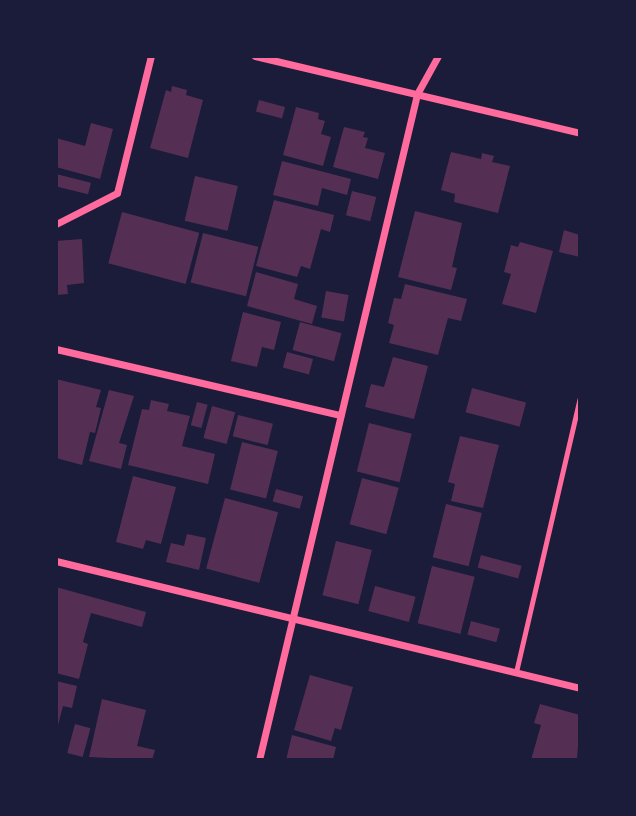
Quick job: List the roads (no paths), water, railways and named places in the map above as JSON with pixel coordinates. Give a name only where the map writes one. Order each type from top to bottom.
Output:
[{"type":"street","points":[[56,224],[117,193],[150,56]]},
{"type":"street","points":[[255,56],[580,133]]},
{"type":"street","points":[[260,760],[417,94],[438,56]]},
{"type":"street","points":[[56,349],[340,415]]},
{"type":"street","points":[[56,561],[293,616],[580,688]]},
{"type":"lane","points":[[516,672],[580,398]]}]
